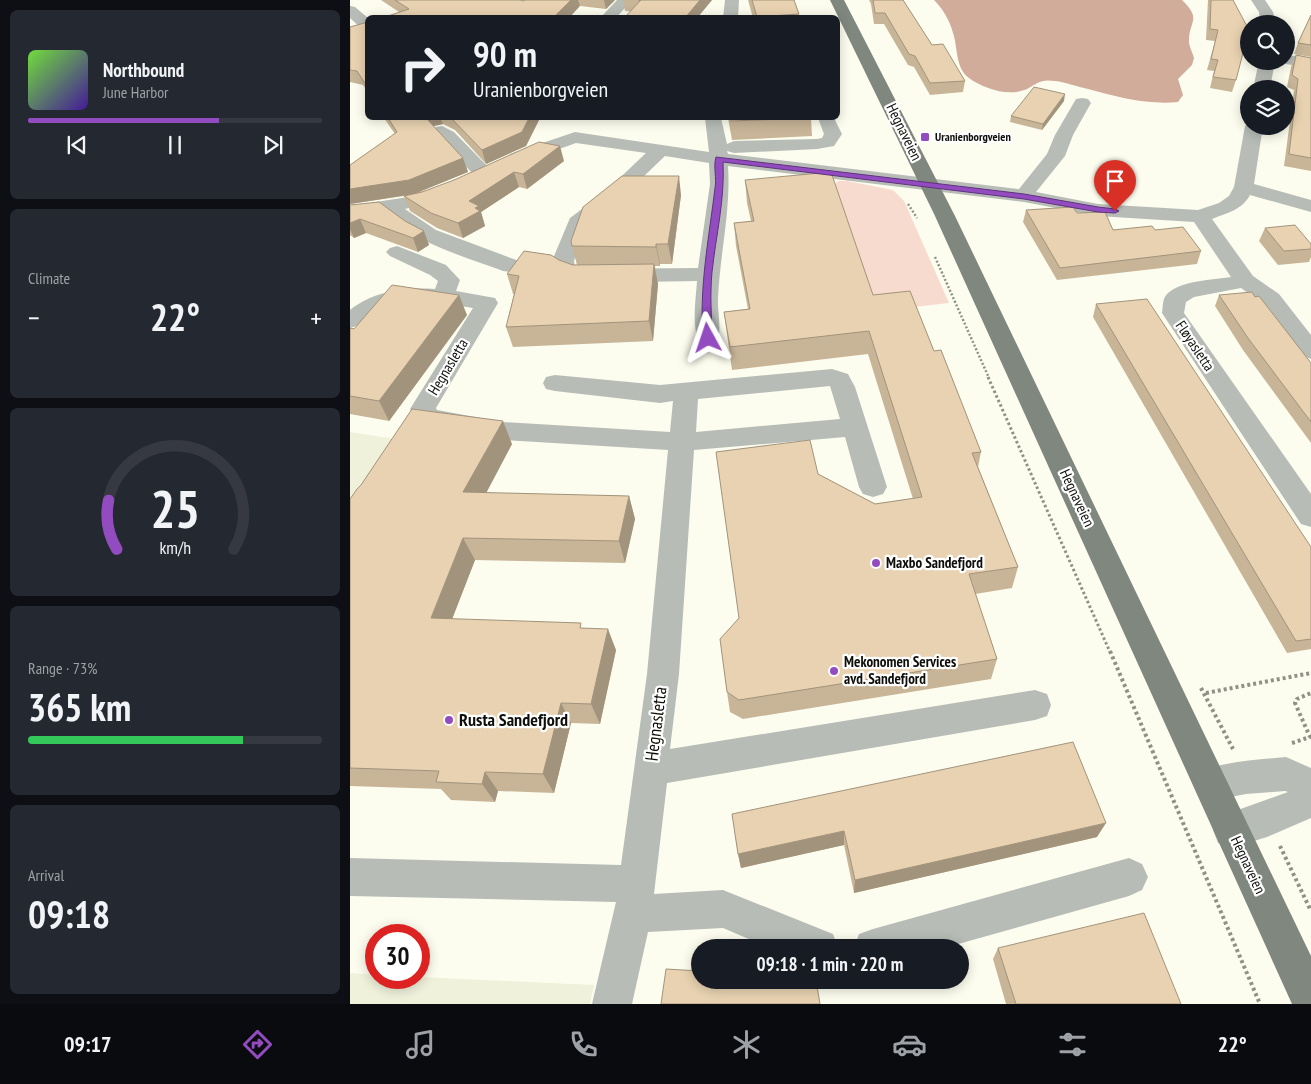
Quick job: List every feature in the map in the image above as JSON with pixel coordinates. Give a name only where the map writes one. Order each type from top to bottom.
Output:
[{"type":"main road","name":"Hegnaveien","points":[[837,0],[917,191],[1210,784],[1311,1000]]},
{"type":"street","points":[[610,15],[625,0]]},
{"type":"street","points":[[730,15],[732,0]]},
{"type":"street","points":[[1258,0],[1266,15]]},
{"type":"street","points":[[350,10],[365,23]]},
{"type":"street","points":[[1295,61],[1311,63]]},
{"type":"street","points":[[1024,196],[1034,181],[1056,156],[1064,135],[1082,103]]},
{"type":"street","points":[[708,338],[706,311],[708,274],[720,184],[713,120]]},
{"type":"street","points":[[718,153],[828,142],[833,134],[827,120]]},
{"type":"street","points":[[442,130],[453,138],[477,168],[470,180]]},
{"type":"street","points":[[350,212],[420,201],[541,148],[569,130],[661,150],[718,153],[917,191],[1024,196],[1098,210],[1200,216],[1226,207],[1236,200],[1244,187],[1253,135]]},
{"type":"street","points":[[661,150],[613,195],[577,222],[564,261],[564,267],[568,273],[578,276],[708,274]]},
{"type":"street","points":[[1244,187],[1311,206]]},
{"type":"street","points":[[391,207],[397,216],[453,245],[511,266]]},
{"type":"street","points":[[1200,216],[1245,281],[1271,299],[1311,351]]},
{"type":"street","points":[[350,321],[362,310],[391,298],[416,294],[443,297],[449,280],[438,270],[397,252]]},
{"type":"street","name":"Fløyasletta","points":[[1245,281],[1188,291],[1175,299],[1173,313],[1311,516]]},
{"type":"street","name":"Hegnasletta","points":[[443,297],[487,303],[423,410],[429,417],[502,431],[684,442]]},
{"type":"street","points":[[555,383],[660,394],[686,393],[832,377],[839,380],[843,387],[873,487]]},
{"type":"street","name":"Hegnasletta","points":[[612,1004],[635,899],[663,674],[684,442],[686,393]]},
{"type":"street","points":[[684,442],[855,427]]},
{"type":"street","points":[[651,769],[1035,705]]},
{"type":"street","points":[[1210,784],[1246,777],[1286,774],[1311,786],[1304,803],[1267,819],[1231,830]]},
{"type":"street","points":[[350,877],[635,899],[723,909],[798,939]]},
{"type":"street","points":[[905,939],[1129,877]]},
{"type":"path","points":[[917,191],[918,219]]},
{"type":"path","points":[[934,256],[1088,600],[1260,1004]]},
{"type":"path","points":[[1206,693],[1311,674]]},
{"type":"path","points":[[1289,749],[1290,744],[1310,738],[1295,703],[1297,699],[1311,694]]},
{"type":"shaded area","points":[[934,0],[1182,0],[1192,12],[1193,21],[1189,43],[1194,58],[1192,65],[1178,79],[1183,95],[1178,102],[1144,101],[1063,82],[1050,81],[1040,82],[1027,89],[1012,92],[997,91],[989,88],[964,74],[959,63],[950,24]]},
{"type":"shaded area","points":[[838,181],[893,190],[904,201],[949,303],[870,312],[833,186]]},
{"type":"shaded area","points":[[350,432],[427,444],[350,568]]},
{"type":"shaded area","points":[[350,973],[365,974],[365,989],[430,989],[430,978],[594,985],[590,1004],[350,1004]]},
{"type":"building","points":[[395,0],[571,0],[556,15],[391,15],[409,9]]},
{"type":"building","points":[[641,0],[700,0],[688,15],[627,15]]},
{"type":"building","points":[[752,0],[794,0],[799,14],[785,15],[756,15]]},
{"type":"building","points":[[873,0],[903,0],[932,45],[943,44],[965,81],[930,83],[915,56],[909,54],[885,13],[875,13]]},
{"type":"building","points":[[1211,0],[1233,0],[1241,15],[1240,65],[1236,80],[1213,77],[1218,60],[1211,59],[1218,30],[1210,29]]},
{"type":"building","points":[[1311,15],[1311,45],[1298,43]]},
{"type":"building","points":[[365,23],[365,82],[357,71],[350,70],[350,27]]},
{"type":"building","points":[[1296,55],[1311,58],[1311,158],[1289,154],[1291,135],[1295,135],[1295,104],[1298,79],[1292,75],[1293,70],[1295,70]]},
{"type":"building","points":[[1034,87],[1065,94],[1043,124],[1011,116]]},
{"type":"building","points":[[389,120],[428,120],[463,158],[409,180],[350,189],[350,165],[397,132]]},
{"type":"building","points":[[453,120],[528,120],[522,132],[482,150]]},
{"type":"building","points":[[539,142],[560,146],[523,174],[514,172],[469,201],[479,206],[475,208],[480,211],[458,223],[431,213],[404,196],[422,192],[454,180]]},
{"type":"building","points":[[831,172],[873,295],[910,291],[934,351],[941,350],[981,452],[972,453],[1018,567],[969,574],[997,659],[739,700],[727,692],[720,639],[739,618],[716,452],[810,440],[818,474],[875,504],[922,497],[869,331],[730,347],[724,312],[750,309],[734,223],[754,221],[745,180]]},
{"type":"building","points":[[622,176],[679,176],[668,244],[656,244],[656,247],[572,246],[571,241],[583,207]]},
{"type":"building","points":[[379,202],[405,221],[424,231],[413,238],[360,219],[350,223],[350,205]]},
{"type":"building","points":[[1073,207],[1077,213],[1105,212],[1113,230],[1152,226],[1155,230],[1183,227],[1201,251],[1060,268],[1026,210]]},
{"type":"building","points":[[1295,225],[1311,244],[1311,249],[1284,251],[1265,228]]},
{"type":"building","points":[[524,251],[551,255],[573,265],[654,264],[649,321],[506,327],[519,276],[507,274]]},
{"type":"building","points":[[392,285],[459,295],[379,401],[350,396],[350,328],[354,329]]},
{"type":"building","points":[[1252,292],[1255,297],[1259,296],[1311,363],[1311,422],[1248,338],[1219,295]]},
{"type":"building","points":[[1147,299],[1311,547],[1311,639],[1296,641],[1096,304]]},
{"type":"building","points":[[412,409],[503,421],[463,492],[629,496],[619,541],[463,538],[431,618],[581,623],[580,628],[608,629],[591,704],[561,703],[543,774],[485,772],[482,784],[436,782],[439,771],[350,768],[350,499]]},
{"type":"building","points":[[1073,742],[1106,823],[855,880],[844,831],[738,854],[732,814]]},
{"type":"building","points":[[1144,913],[1181,1004],[1016,1004],[998,948]]},
{"type":"building","points":[[666,969],[691,970],[691,989],[818,989],[820,1004],[661,1004]]},
{"type":"place","name":"Uranienborgveien","points":[[925,137]]},
{"type":"place","name":"Maxbo Sandefjord","points":[[876,563]]},
{"type":"place","name":"Mekonomen Services avd. Sandefjord","points":[[834,671]]},
{"type":"place","name":"Rusta Sandefjord","points":[[449,720]]},
{"type":"route","points":[[708,338],[706,311],[708,274],[720,184],[719,159],[1024,196],[1098,210],[1115,211]]}]
